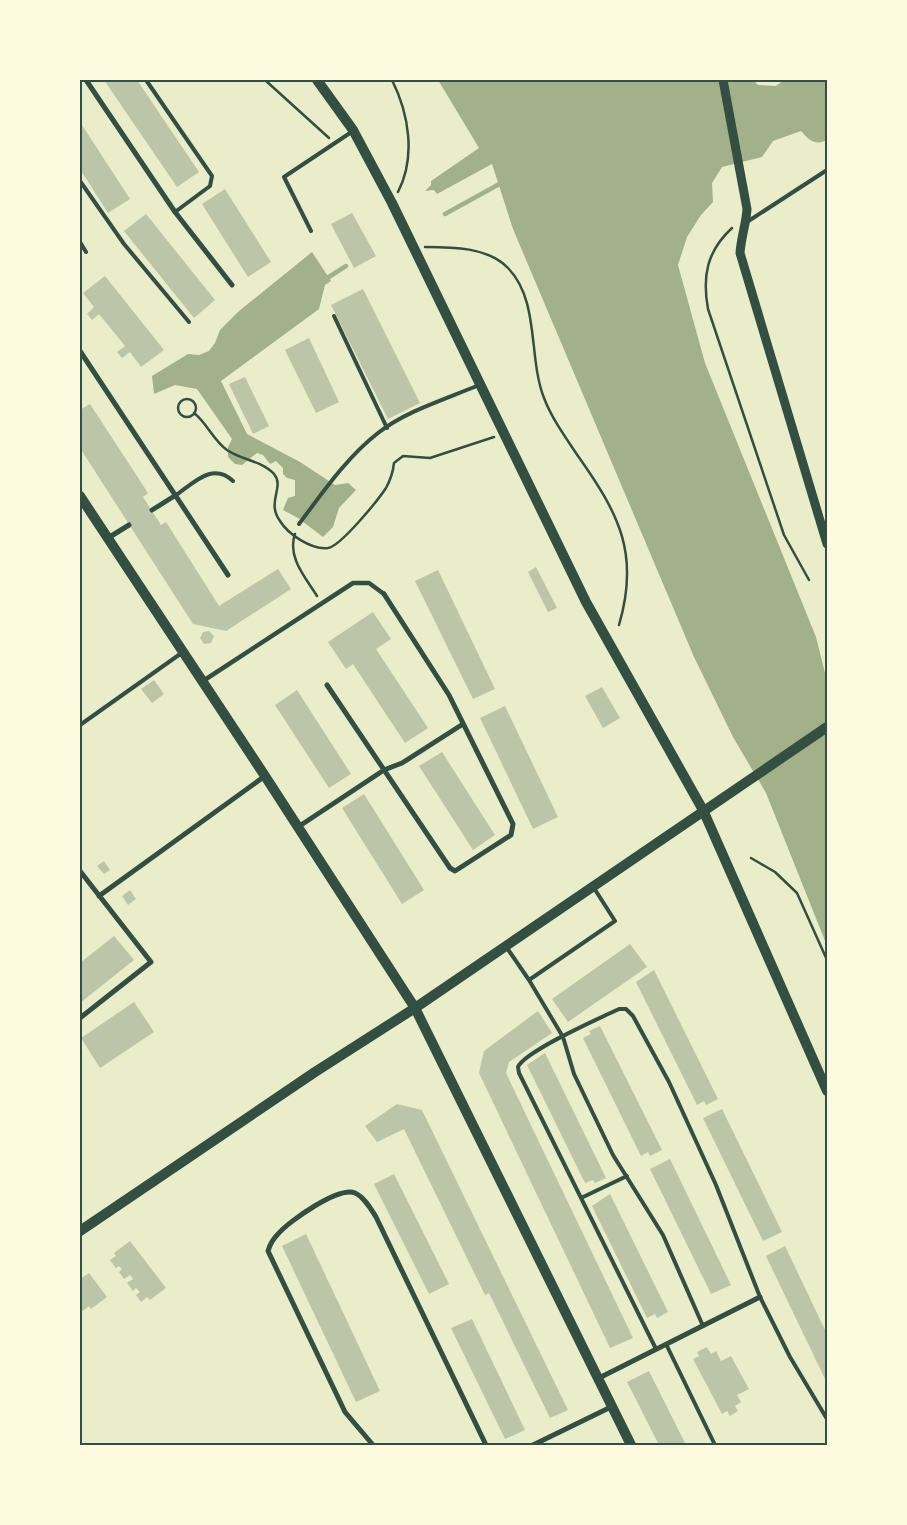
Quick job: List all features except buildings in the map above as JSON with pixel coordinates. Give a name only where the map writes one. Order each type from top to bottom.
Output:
[{"type":"main road","points":[[317,80],[353,130],[392,203],[586,602],[703,810],[827,1090]]},
{"type":"main road","points":[[80,496],[265,776],[414,1008],[632,1445]]},
{"type":"main road","points":[[80,1231],[506,946],[827,727]]},
{"type":"street","points":[[86,80],[175,212],[232,285]]},
{"type":"street","points":[[723,80],[747,209],[746,224],[740,238],[740,253],[827,544]]},
{"type":"street","points":[[80,351],[228,575]]},
{"type":"street","points":[[152,510],[176,495]]},
{"type":"street","points":[[108,538],[129,525]]},
{"type":"street","points":[[203,682],[353,583],[369,583],[384,594],[449,695],[513,824],[511,836],[455,871],[450,868],[327,685]]},
{"type":"street","points":[[298,827],[384,770],[402,763],[463,724]]},
{"type":"street","points":[[99,896],[265,776]]},
{"type":"street","points":[[80,871],[151,962],[80,1018]]},
{"type":"street","points":[[373,1445],[345,1412],[268,1251],[279,1232],[323,1201],[344,1192],[355,1193],[362,1198],[376,1217],[486,1445]]},
{"type":"street","points":[[599,1378],[760,1297]]},
{"type":"street","points":[[533,1445],[613,1406]]},
{"type":"lane","points":[[146,80],[212,176],[210,186],[175,212]]},
{"type":"lane","points":[[312,230],[284,177],[353,130]]},
{"type":"lane","points":[[746,224],[827,170]]},
{"type":"lane","points":[[80,181],[124,244],[189,322]]},
{"type":"lane","points":[[80,242],[86,252]]},
{"type":"lane","points":[[334,316],[387,428]]},
{"type":"lane","points":[[300,524],[332,480],[367,443],[403,418],[481,384]]},
{"type":"lane","points":[[176,495],[213,472],[221,472],[233,481]]},
{"type":"lane","points":[[80,726],[183,652]]},
{"type":"lane","points":[[529,980],[616,921],[592,886]]},
{"type":"lane","points":[[506,946],[563,1037],[574,1074],[596,1122],[613,1155],[663,1235],[703,1326]]},
{"type":"lane","points":[[656,1350],[518,1068],[524,1060],[563,1037],[619,1009],[626,1009],[633,1016],[669,1082],[716,1185],[760,1297],[790,1357],[827,1419]]},
{"type":"lane","points":[[581,1198],[627,1176]]},
{"type":"lane","points":[[666,1344],[716,1445]]},
{"type":"path","points":[[265,80],[334,143]]},
{"type":"path","points":[[392,80],[405,117],[409,146],[407,166],[400,189]]},
{"type":"path","points":[[734,227],[714,247],[709,262],[705,283],[708,309],[784,535],[810,580]]},
{"type":"path","points":[[431,247],[471,250],[495,258],[509,269],[520,284],[529,316],[543,397],[556,422],[608,500],[625,545],[627,582],[619,625]]},
{"type":"path","points":[[194,413],[187,416],[180,413],[180,402],[188,399],[194,402],[194,413],[227,450],[274,474],[278,486],[273,503],[274,511],[280,521],[294,535],[320,547],[328,548],[334,545],[385,489],[392,476],[394,463],[403,456],[430,458],[505,434]]},
{"type":"path","points":[[300,524],[291,546],[294,560],[322,604]]},
{"type":"path","points":[[751,858],[775,872],[797,893],[827,960]]},
{"type":"shaded area","points":[[438,80],[753,80],[758,85],[776,86],[784,80],[827,80],[827,140],[823,142],[812,141],[801,131],[773,141],[762,157],[722,167],[712,183],[713,202],[701,215],[687,237],[678,265],[705,363],[816,637],[827,681],[827,946],[766,793],[733,737],[694,657],[513,229],[492,164],[437,194],[434,190],[425,191],[431,185],[431,181],[479,148]]},
{"type":"shaded area","points":[[312,252],[331,281],[325,285],[319,309],[221,381],[247,434],[300,462],[335,485],[348,483],[356,490],[339,508],[333,527],[323,537],[298,518],[283,510],[288,498],[295,496],[295,480],[287,478],[283,474],[283,468],[276,461],[270,464],[263,455],[257,453],[242,465],[235,464],[228,457],[228,447],[232,439],[197,389],[175,385],[154,394],[152,376],[188,354],[199,355],[209,351],[215,343],[220,330],[239,311]]},
{"type":"waterway","points":[[445,214],[503,182]]},
{"type":"waterway","points":[[324,280],[346,266]]}]
